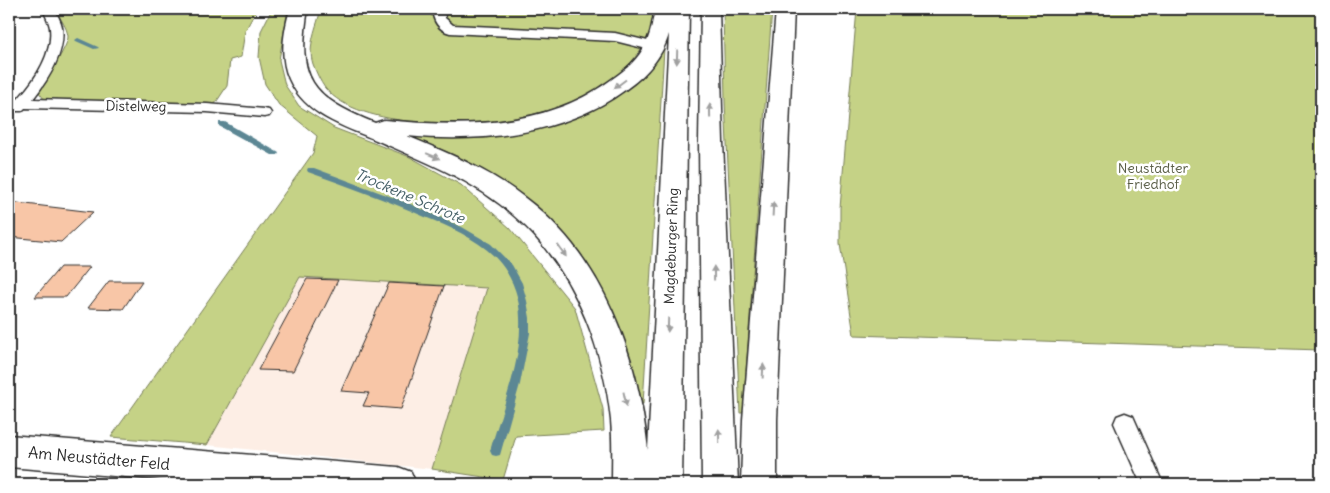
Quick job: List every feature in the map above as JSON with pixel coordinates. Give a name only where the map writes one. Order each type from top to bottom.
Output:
[{"type":"main road","points":[[299,9],[292,46],[293,61],[299,77],[315,100],[328,110],[438,157],[472,175],[510,200],[554,240],[588,291],[612,351],[627,408],[630,484]]},
{"type":"main road","points":[[356,123],[396,128],[454,131],[508,127],[535,122],[576,108],[615,88],[633,74],[655,46],[660,33],[664,9]]},
{"type":"main road","name":"Magdeburger Ring","points":[[664,484],[680,9]]},
{"type":"main road","points":[[710,9],[711,160],[720,484]]},
{"type":"main road","points":[[759,484],[760,420],[785,9]]},
{"type":"main road","name":"Am Neustädter Feld","points":[[9,451],[398,484]]},
{"type":"lane","points":[[9,115],[15,103],[43,75],[55,48],[56,26],[49,9]]},
{"type":"lane","points":[[438,9],[439,19],[450,29],[615,37],[655,46]]},
{"type":"lane","name":"Distelweg","points":[[15,103],[207,108],[264,113]]},
{"type":"lane","points":[[1125,423],[1152,484]]},
{"type":"shaded area","points":[[300,277],[491,287],[432,469],[207,445]]},
{"type":"green space","points":[[60,9],[257,9],[245,31],[241,57],[230,60],[227,86],[215,104],[44,99],[38,91],[61,55],[68,36],[56,12]]},
{"type":"green space","points":[[272,9],[288,9],[279,60],[285,85],[299,106],[334,128],[410,157],[461,185],[510,228],[575,308],[603,409],[604,431],[516,436],[503,480],[432,469],[487,288],[300,277],[207,445],[111,437],[313,153],[317,136],[279,105],[265,84],[259,57],[261,31]]},
{"type":"green space","points":[[321,9],[655,9],[654,18],[645,43],[635,57],[613,80],[589,95],[562,106],[521,117],[474,123],[446,123],[417,122],[363,112],[341,102],[325,88],[311,57],[313,36]]},
{"type":"green space","points":[[723,9],[772,9],[743,413],[740,413],[725,102]]},
{"type":"green space","name":"Neustädter Friedhof","points":[[857,9],[1321,9],[1321,350],[854,335],[840,244],[840,208]]},
{"type":"green space","points":[[664,49],[643,404],[641,404],[621,337],[607,299],[591,270],[572,243],[550,219],[525,197],[498,179],[469,162],[439,148],[408,137],[410,135],[483,138],[522,132],[563,121],[602,105],[619,95],[642,77]]},
{"type":"building","points":[[9,202],[93,212],[61,242],[9,237]]},
{"type":"building","points":[[60,267],[90,267],[66,297],[35,297]]},
{"type":"building","points":[[307,279],[338,280],[293,371],[258,370]]},
{"type":"building","points":[[109,281],[142,281],[123,309],[88,308]]},
{"type":"building","points":[[389,283],[444,286],[401,409],[363,406],[369,393],[341,391]]},
{"type":"waterway","name":"Trockene Schrote","points":[[78,40],[96,48]]},
{"type":"waterway","name":"Trockene Schrote","points":[[222,124],[275,153]]},
{"type":"waterway","name":"Trockene Schrote","points":[[311,170],[405,205],[459,229],[479,240],[497,254],[513,275],[523,301],[525,333],[515,384],[496,451]]}]
